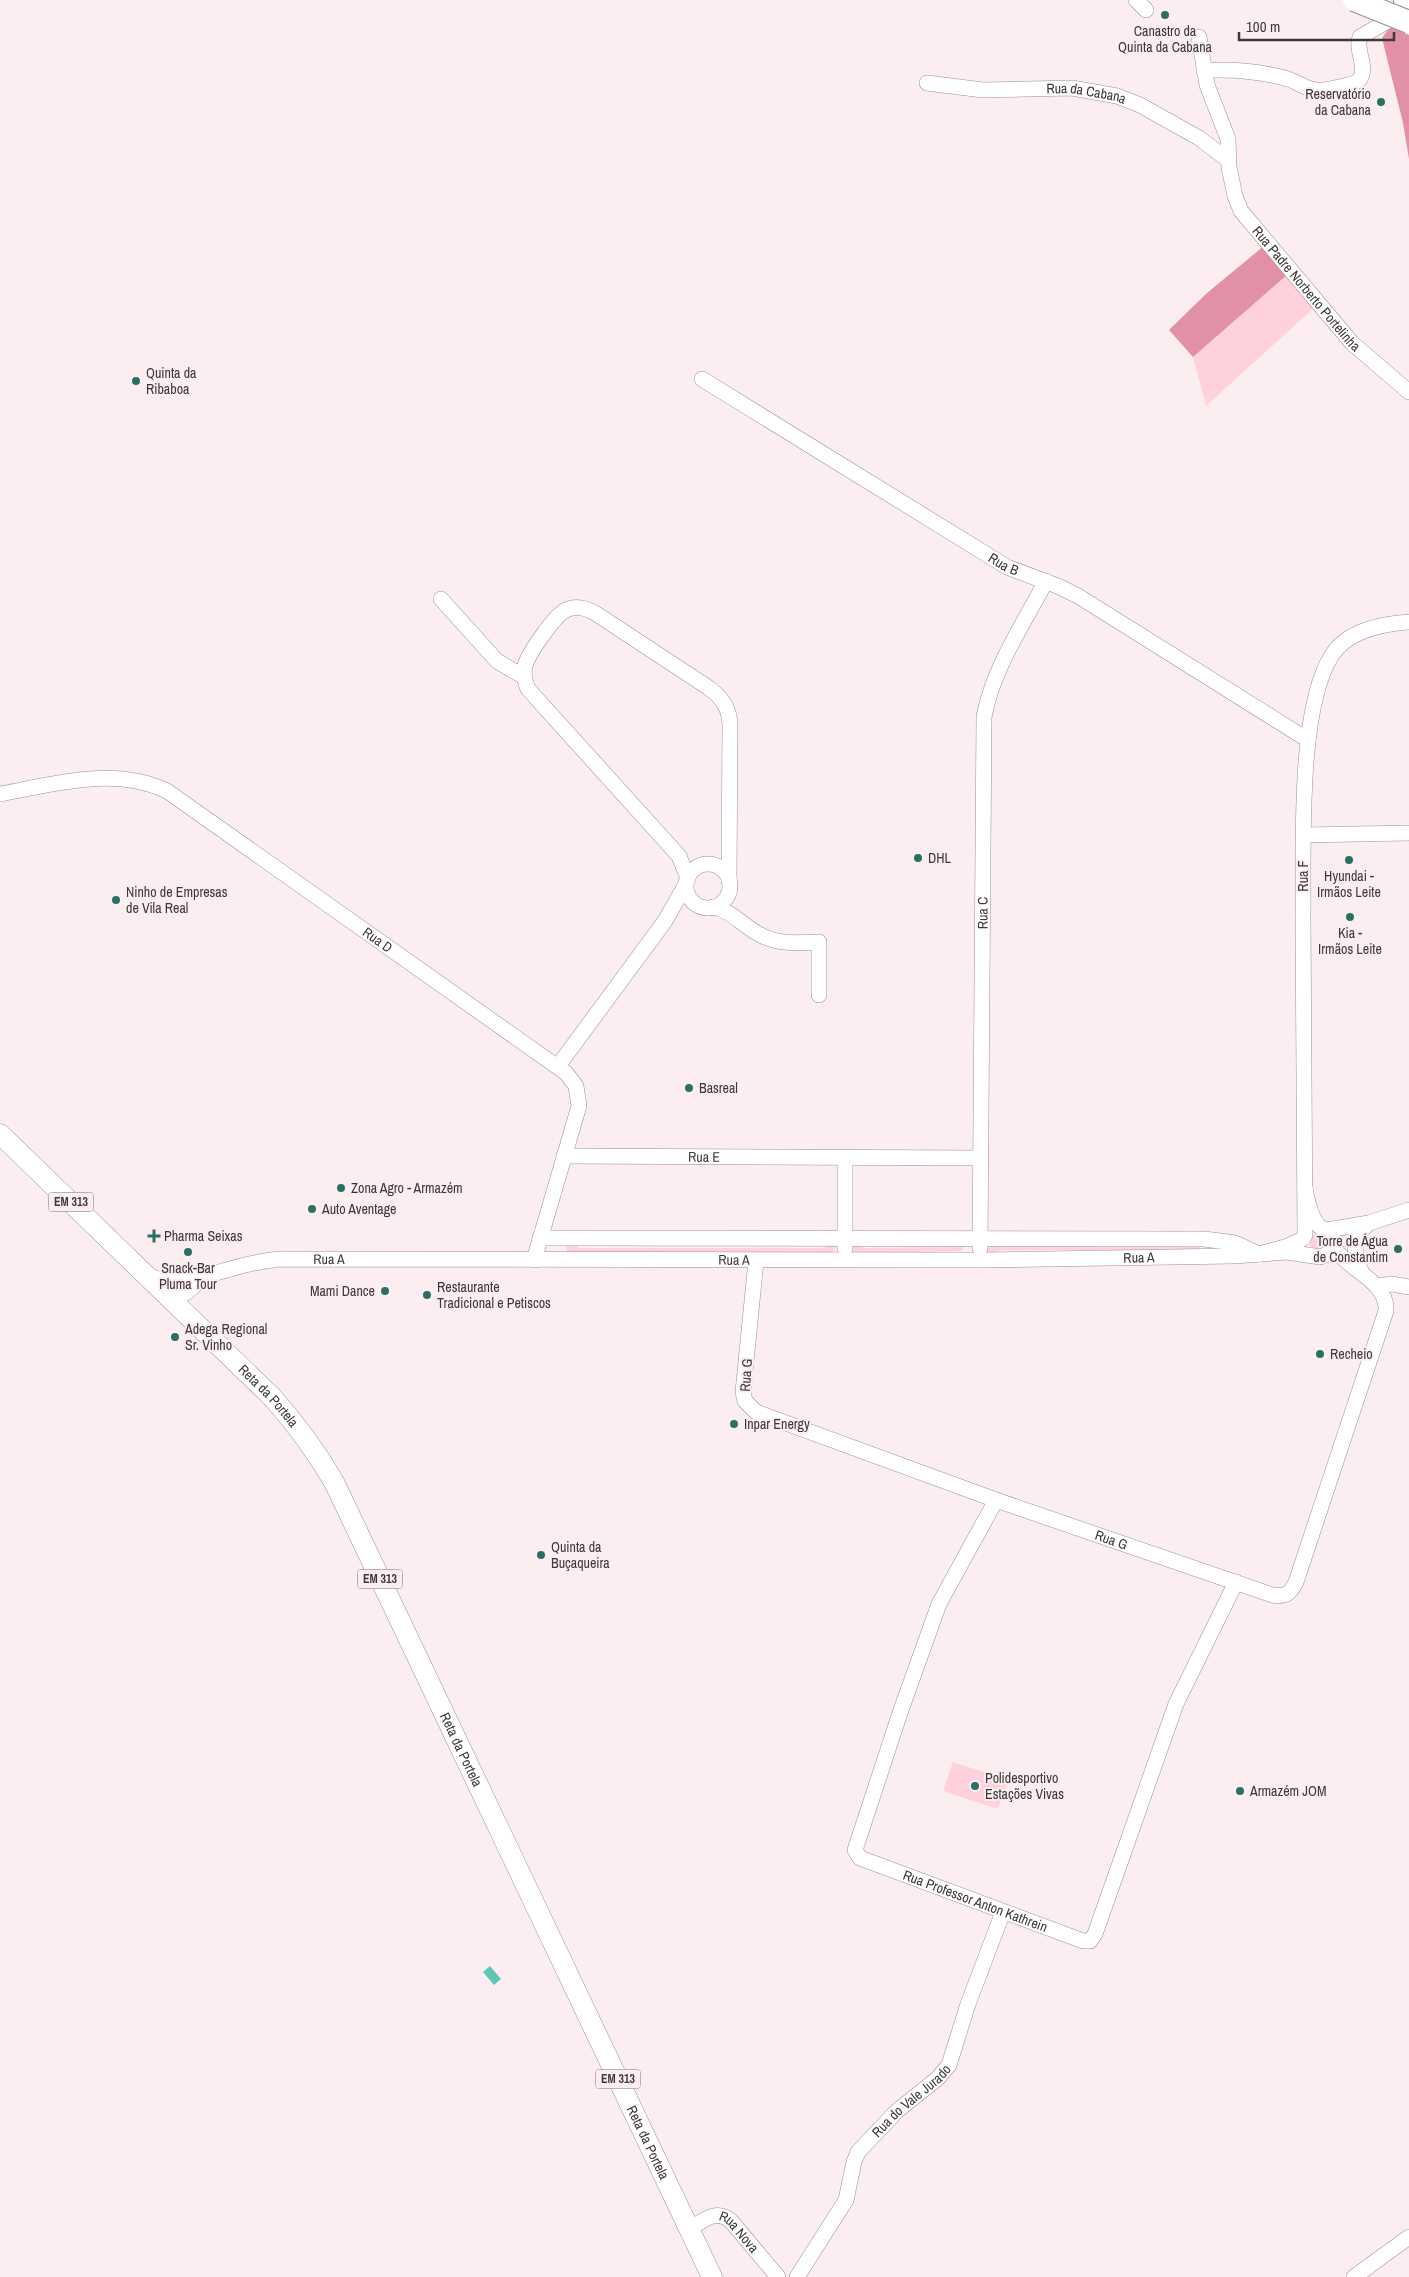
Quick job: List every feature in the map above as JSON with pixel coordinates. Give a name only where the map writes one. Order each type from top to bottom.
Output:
[{"type":"highway","points":[[1354,0],[1409,22]]},
{"type":"highway","points":[[1405,0],[1409,3]]},
{"type":"main road","name":"EM 313","points":[[0,1134],[144,1273]]},
{"type":"main road","name":"Reta da Portela","points":[[144,1273],[284,1410],[302,1432],[330,1475],[712,2277]]},
{"type":"street","points":[[1204,71],[1224,69],[1282,77],[1318,90],[1354,83],[1360,79],[1362,71],[1359,47],[1360,37],[1394,19],[1409,3]]},
{"type":"street","name":"Rua Padre Norberto Portelinha","points":[[1199,37],[1210,96],[1228,139],[1229,165],[1236,201],[1247,218],[1319,301],[1355,346],[1409,392]]},
{"type":"street","name":"Rua da Cabana","points":[[927,83],[983,90],[1072,88],[1117,96],[1140,105],[1199,138],[1229,165]]},
{"type":"street","name":"Rua B","points":[[702,379],[1007,567],[1046,581],[1078,596],[1308,740]]},
{"type":"street","name":"Rua C","points":[[980,1260],[984,717],[989,694],[999,670],[1046,581]]},
{"type":"street","points":[[441,599],[497,661],[524,677]]},
{"type":"street","points":[[665,922],[686,909],[706,907],[720,905],[729,888],[730,719],[726,705],[717,694],[600,616],[580,607],[566,610],[556,618],[527,662],[524,677],[528,689],[679,856],[687,881],[689,896],[706,907],[737,918],[754,932],[770,940],[788,943],[818,942],[819,996]]},
{"type":"street","name":"Rua F","points":[[1305,1187],[1304,835],[1308,740],[1320,683],[1328,661],[1337,647],[1350,638],[1372,628],[1409,622]]},
{"type":"street","name":"Rua D","points":[[0,794],[100,778],[140,781],[168,791],[558,1066],[574,1082],[579,1099],[534,1260]]},
{"type":"street","points":[[1304,835],[1409,833]]},
{"type":"street","points":[[558,1066],[665,922],[687,881],[706,865],[729,850]]},
{"type":"street","points":[[679,856],[722,870],[737,918]]},
{"type":"street","name":"Rua E","points":[[564,1156],[980,1158]]},
{"type":"street","points":[[845,1157],[845,1259]]},
{"type":"street","points":[[1305,1187],[1304,1248],[1315,1256],[1328,1254],[1329,1236]]},
{"type":"street","points":[[1305,1187],[1310,1210],[1346,1261],[1377,1286],[1392,1284],[1409,1287]]},
{"type":"street","points":[[1259,1254],[1286,1247],[1304,1237],[1312,1229],[1329,1236],[1409,1210]]},
{"type":"street","points":[[1362,1275],[1354,1247],[1360,1232],[1369,1223]]},
{"type":"street","points":[[540,1238],[845,1240],[1204,1239],[1235,1243],[1259,1254],[1298,1253],[1337,1261],[1362,1275]]},
{"type":"street","name":"Rua A","points":[[191,1284],[210,1275],[237,1267],[279,1259],[980,1260],[1259,1254]]},
{"type":"street","name":"Rua G","points":[[756,1261],[743,1392],[745,1401],[751,1409],[767,1418],[996,1500],[1281,1596],[1290,1593],[1296,1582],[1386,1311],[1386,1298],[1377,1286]]},
{"type":"street","points":[[144,1273],[166,1281],[191,1284]]},
{"type":"street","points":[[170,1297],[176,1286],[191,1284]]},
{"type":"street","points":[[184,1312],[191,1284]]},
{"type":"street","name":"Rua Professor Anton Kathrein","points":[[996,1500],[939,1604],[901,1710],[855,1850],[860,1858],[1083,1941],[1093,1939],[1176,1704],[1236,1582]]},
{"type":"street","name":"Rua do Vale Jurado","points":[[796,2277],[846,2200],[858,2152],[897,2111],[938,2078],[949,2065],[968,2004],[1003,1912]]},
{"type":"street","name":"Rua Nova","points":[[689,2229],[711,2216],[724,2216],[731,2221],[778,2277]]},
{"type":"street","points":[[1354,2277],[1409,2237]]},
{"type":"shaded area","points":[[1390,27],[1409,35],[1409,159],[1403,123],[1382,38]]},
{"type":"shaded area","points":[[1264,246],[1289,273],[1193,357],[1169,330],[1207,293]]},
{"type":"shaded area","points":[[1289,273],[1316,306],[1206,406],[1193,357]]},
{"type":"shaded area","points":[[1318,1234],[1324,1236],[1326,1242],[1324,1248],[1318,1250],[1312,1248],[1310,1242],[1312,1236]]},
{"type":"shaded area","points":[[566,1244],[575,1244],[579,1248],[825,1248],[825,1246],[835,1244],[836,1248],[831,1253],[572,1253],[567,1251]]},
{"type":"shaded area","points":[[986,1244],[1000,1247],[1201,1247],[1200,1250],[1000,1250],[992,1253],[987,1251]]},
{"type":"shaded area","points":[[850,1245],[859,1245],[864,1248],[962,1247],[962,1251],[856,1253],[851,1251]]},
{"type":"shaded area","name":"Polidesportivo Estações Vivas","points":[[953,1762],[1008,1780],[998,1809],[943,1791]]},
{"type":"shaded area","points":[[490,1966],[501,1979],[494,1985],[483,1972]]},
{"type":"place","name":"Canastro da Quinta da Cabana","points":[[1165,15]]},
{"type":"place","name":"Reservatório da Cabana","points":[[1381,102]]},
{"type":"place","name":"Quinta da Ribaboa","points":[[136,381]]},
{"type":"place","name":"DHL","points":[[918,858]]},
{"type":"place","name":"Hyundai - Irmãos Leite","points":[[1349,860]]},
{"type":"place","name":"Ninho de Empresas de Vila Real","points":[[116,900]]},
{"type":"place","name":"Kia - Irmãos Leite","points":[[1350,917]]},
{"type":"place","name":"Basreal","points":[[689,1088]]},
{"type":"place","name":"Zona Agro - Armazém","points":[[341,1188]]},
{"type":"place","name":"Auto Aventage","points":[[312,1209]]},
{"type":"place","name":"Pharma Seixas","points":[[154,1236]]},
{"type":"place","name":"Torre de Água de Constantim","points":[[1398,1249]]},
{"type":"place","name":"Snack-Bar Pluma Tour","points":[[188,1252]]},
{"type":"place","name":"Mami Dance","points":[[385,1291]]},
{"type":"place","name":"Restaurante Tradicional e Petiscos","points":[[427,1295]]},
{"type":"place","name":"Adega Regional Sr. Vinho","points":[[175,1337]]},
{"type":"place","name":"Recheio","points":[[1320,1354]]},
{"type":"place","name":"Inpar Energy","points":[[734,1424]]},
{"type":"place","name":"Quinta da Buçaqueira","points":[[541,1555]]},
{"type":"place","name":"Polidesportivo Estações Vivas","points":[[975,1786]]},
{"type":"place","name":"Armazém JOM","points":[[1240,1791]]}]
